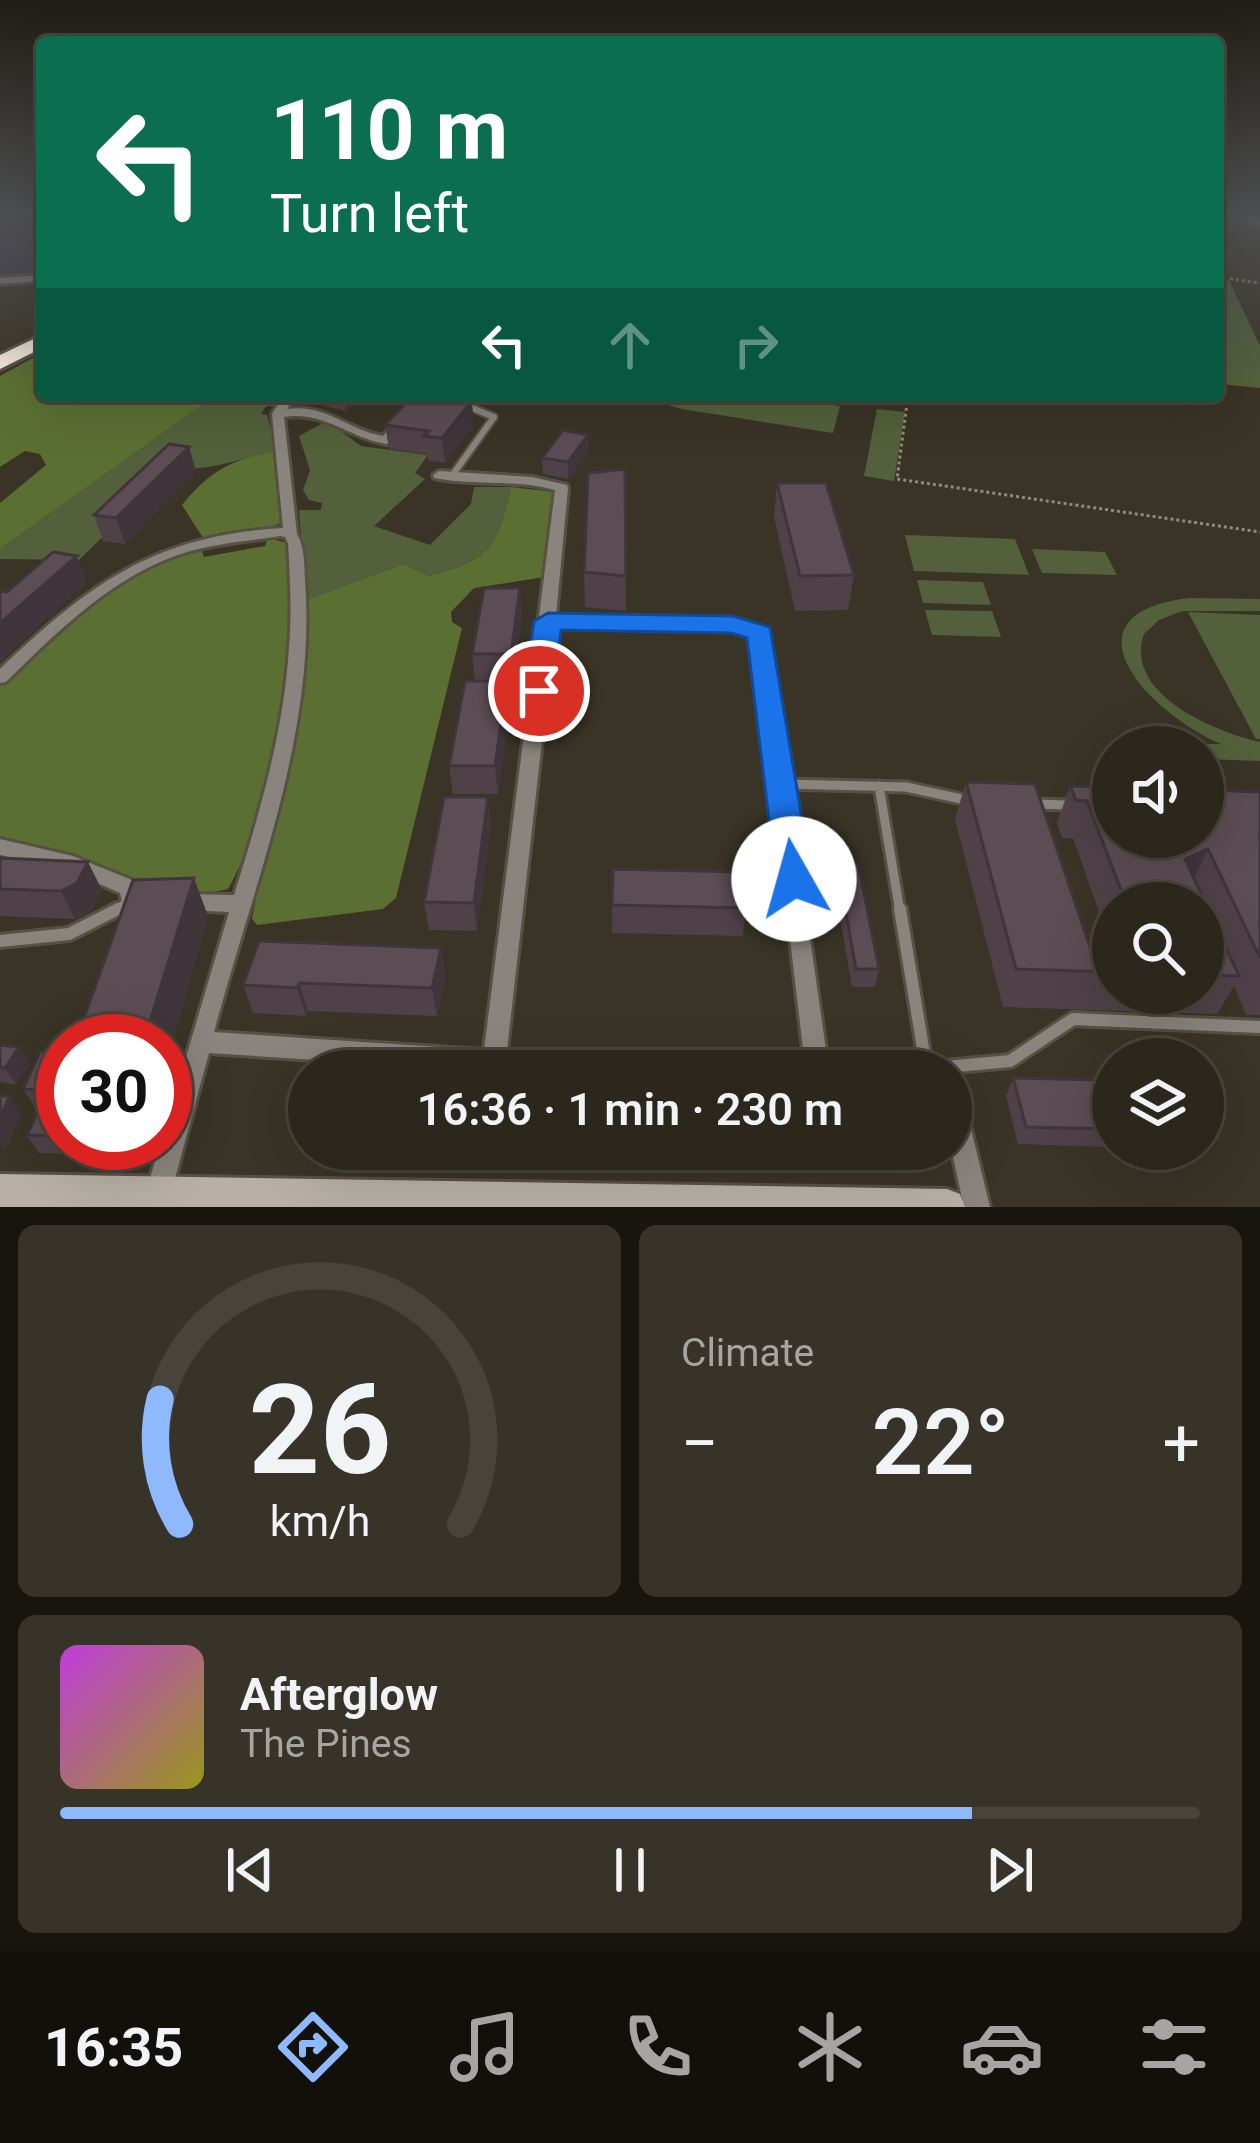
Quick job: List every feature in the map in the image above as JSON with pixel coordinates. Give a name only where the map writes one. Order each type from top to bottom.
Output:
[{"type":"highway","points":[[0,350],[36,331]]},
{"type":"highway","points":[[0,363],[36,344]]},
{"type":"main road","points":[[0,1192],[140,1198],[947,1207]]},
{"type":"street","points":[[0,281],[36,277]]},
{"type":"street","points":[[140,1198],[203,1042],[243,904],[295,677],[298,572],[278,415],[286,402]]},
{"type":"street","points":[[278,415],[314,409],[363,438],[386,440],[418,402]]},
{"type":"street","points":[[446,476],[544,482],[562,488],[495,1050]]},
{"type":"street","points":[[0,678],[49,631],[133,568],[209,543],[290,534]]},
{"type":"street","points":[[548,621],[750,626],[760,633],[815,1050]]},
{"type":"street","points":[[0,847],[73,864],[130,888],[130,900],[243,904]]},
{"type":"street","points":[[203,1042],[326,1050]]},
{"type":"street","points":[[968,1170],[977,1207]]},
{"type":"lane","points":[[446,476],[494,417],[460,403]]},
{"type":"lane","points":[[783,784],[879,786],[977,802]]},
{"type":"lane","points":[[879,786],[935,1050]]},
{"type":"lane","points":[[1022,803],[1090,806]]},
{"type":"lane","points":[[0,941],[71,937],[98,925],[130,900]]},
{"type":"lane","points":[[972,1065],[1010,1061],[1073,1019],[1260,1027]]},
{"type":"path","points":[[1224,278],[1260,283]]},
{"type":"path","points":[[907,402],[897,479],[1260,532]]},
{"type":"shaded area","points":[[0,271],[36,271],[36,274],[0,279]]},
{"type":"green space","points":[[1224,279],[1229,280],[1260,346],[1260,388],[1224,384]]},
{"type":"green space","points":[[36,356],[36,402],[207,402],[0,549],[0,503],[46,465],[40,454],[25,451],[0,467],[0,376]]},
{"type":"green space","points":[[207,402],[273,402],[275,406],[266,406],[261,414],[267,415],[276,451],[212,466],[173,468],[79,560],[0,559],[0,549]]},
{"type":"green space","points":[[658,402],[840,406],[833,433]]},
{"type":"green space","points":[[877,409],[905,412],[894,481],[864,476]]},
{"type":"green space","points":[[327,421],[361,446],[428,455],[415,473],[425,479],[374,526],[430,545],[471,504],[474,487],[511,487],[501,524],[488,548],[466,564],[429,576],[403,564],[306,600],[299,510],[321,510],[322,503],[309,500],[303,490],[310,470],[299,436]]},
{"type":"green space","points":[[276,451],[284,522],[255,533],[203,538],[182,505],[223,468]]},
{"type":"green space","points":[[511,487],[554,492],[545,577],[474,588],[451,612],[452,622],[462,628],[396,898],[383,909],[257,925],[252,919],[305,638],[306,600],[403,564],[429,576],[466,564],[495,537]]},
{"type":"green space","points":[[905,535],[1015,539],[1029,575],[914,571]]},
{"type":"green space","points":[[268,538],[287,543],[287,673],[260,813],[228,889],[202,893],[144,887],[0,843],[0,685],[69,623],[144,572],[201,548],[204,557],[265,546]]},
{"type":"green space","points":[[1032,549],[1105,552],[1117,575],[1042,573]]},
{"type":"green space","points":[[917,580],[983,582],[991,605],[923,603]]},
{"type":"green space","points":[[1189,598],[1260,599],[1260,611],[1182,611],[1159,620],[1144,634],[1141,655],[1147,675],[1177,707],[1213,726],[1189,726],[1145,690],[1128,666],[1122,644],[1127,624],[1149,608]]},
{"type":"green space","points":[[925,610],[992,611],[1001,637],[932,635]]},
{"type":"green space","points":[[1188,612],[1260,615],[1260,739],[1256,739]]},
{"type":"green space","points":[[1224,730],[1260,742],[1260,761],[1224,760]]},
{"type":"building","points":[[406,402],[471,402],[442,438],[424,436],[429,431],[385,425]]},
{"type":"building","points":[[563,430],[588,435],[568,462],[542,458]]},
{"type":"building","points":[[169,444],[189,447],[116,518],[94,515]]},
{"type":"building","points":[[625,469],[626,576],[584,572],[588,473]]},
{"type":"building","points":[[777,483],[826,483],[854,575],[800,576]]},
{"type":"building","points":[[53,552],[77,556],[0,623],[0,591],[7,592]]},
{"type":"building","points":[[484,588],[520,588],[511,654],[472,654]]},
{"type":"building","points":[[465,681],[507,681],[495,766],[449,766]]},
{"type":"building","points":[[966,782],[1035,784],[1092,953],[1092,971],[1016,969]]},
{"type":"building","points":[[1070,786],[1092,787],[1092,814],[1087,801],[1076,800]]},
{"type":"building","points":[[1224,791],[1260,792],[1260,958],[1212,858],[1224,858]]},
{"type":"building","points":[[444,797],[488,797],[474,903],[424,902]]},
{"type":"building","points":[[0,858],[88,862],[77,883],[61,891],[0,889]]},
{"type":"building","points":[[1109,858],[1187,858],[1196,882],[1118,882]]},
{"type":"building","points":[[837,863],[858,863],[879,969],[856,969]]},
{"type":"building","points":[[613,869],[743,872],[746,908],[612,905]]},
{"type":"building","points":[[194,878],[152,1014],[85,1014],[133,880]]},
{"type":"building","points":[[259,941],[441,948],[432,988],[243,985]]},
{"type":"building","points":[[1224,944],[1239,976],[1224,976]]},
{"type":"building","points":[[0,1045],[19,1047],[5,1068],[0,1067]]},
{"type":"building","points":[[36,1061],[36,1090],[23,1089]]},
{"type":"building","points":[[1013,1078],[1092,1080],[1092,1129],[1026,1127]]},
{"type":"building","points":[[0,1096],[10,1096],[0,1117]]},
{"type":"route","points":[[539,691],[548,621],[733,625],[750,626],[760,633],[794,879]]}]
